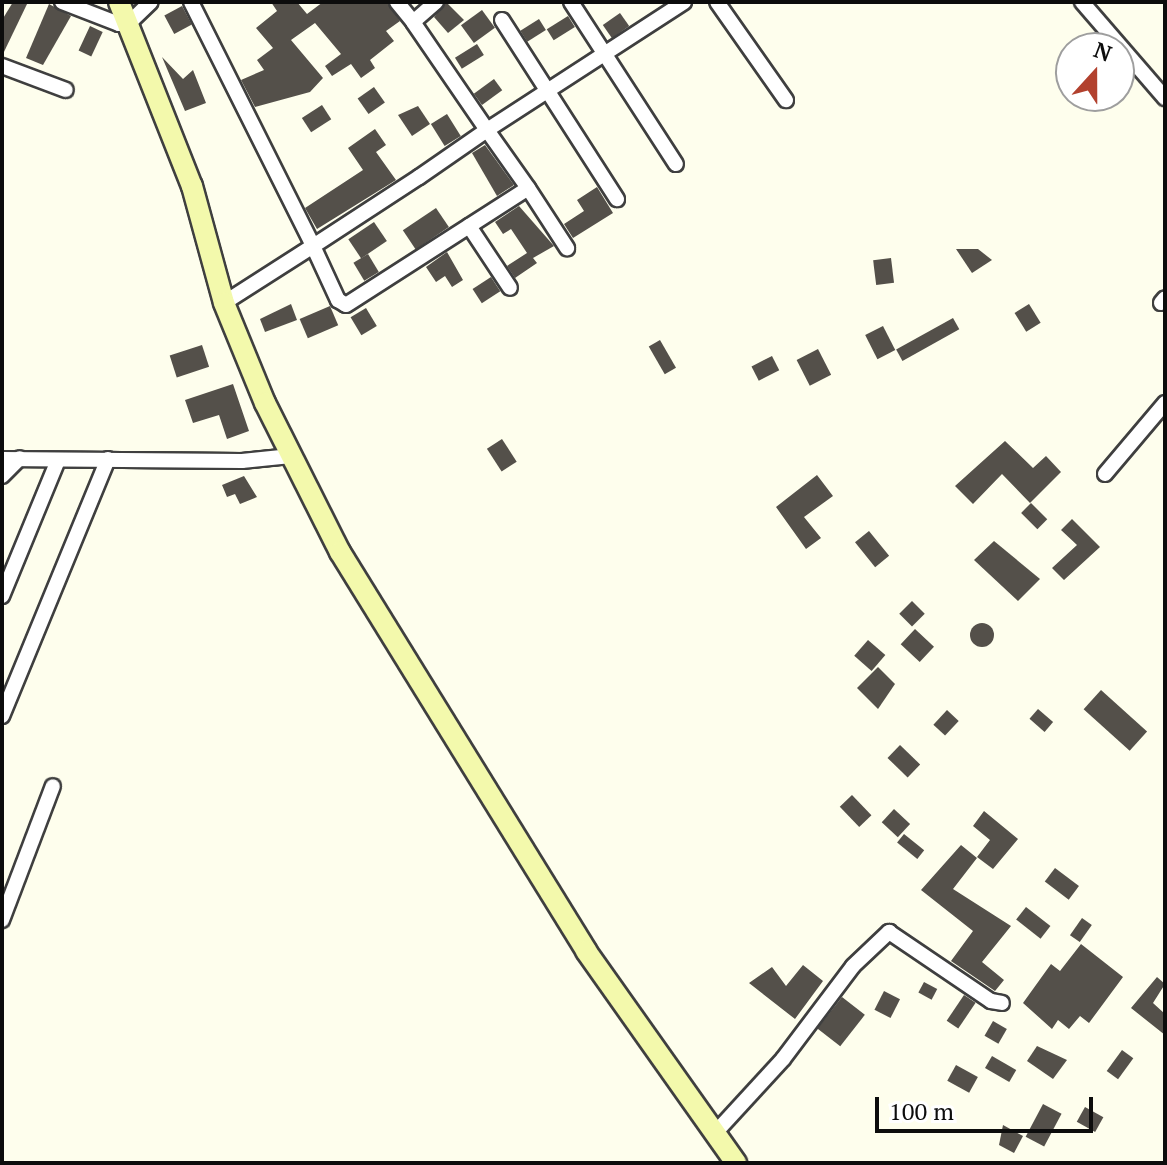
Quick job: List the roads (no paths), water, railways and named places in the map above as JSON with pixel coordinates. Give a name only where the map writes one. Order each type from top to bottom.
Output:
[{"type":"street","points":[[62,2],[113,23],[129,23],[151,2]]},
{"type":"street","points":[[119,2],[192,186],[224,303],[291,456],[340,552],[586,951],[736,1163]]},
{"type":"street","points":[[191,2],[338,300],[346,305],[528,188]]},
{"type":"street","points":[[397,2],[567,248]]},
{"type":"street","points":[[413,22],[436,2]]},
{"type":"street","points":[[571,2],[607,52],[676,164]]},
{"type":"street","points":[[224,303],[487,130],[549,94],[684,2]]},
{"type":"street","points":[[717,2],[786,100]]},
{"type":"street","points":[[1082,2],[1165,98]]},
{"type":"street","points":[[502,20],[617,199]]},
{"type":"street","points":[[2,66],[66,90]]},
{"type":"street","points":[[469,226],[510,288]]},
{"type":"street","points":[[1105,474],[1165,403]]},
{"type":"street","points":[[2,459],[242,461],[291,456]]},
{"type":"street","points":[[2,476],[20,458]]},
{"type":"street","points":[[2,716],[108,459]]},
{"type":"street","points":[[2,596],[58,460]]},
{"type":"street","points":[[2,920],[53,786]]},
{"type":"street","points":[[715,1133],[783,1059],[853,966],[889,932],[991,1001],[1002,1003]]}]
